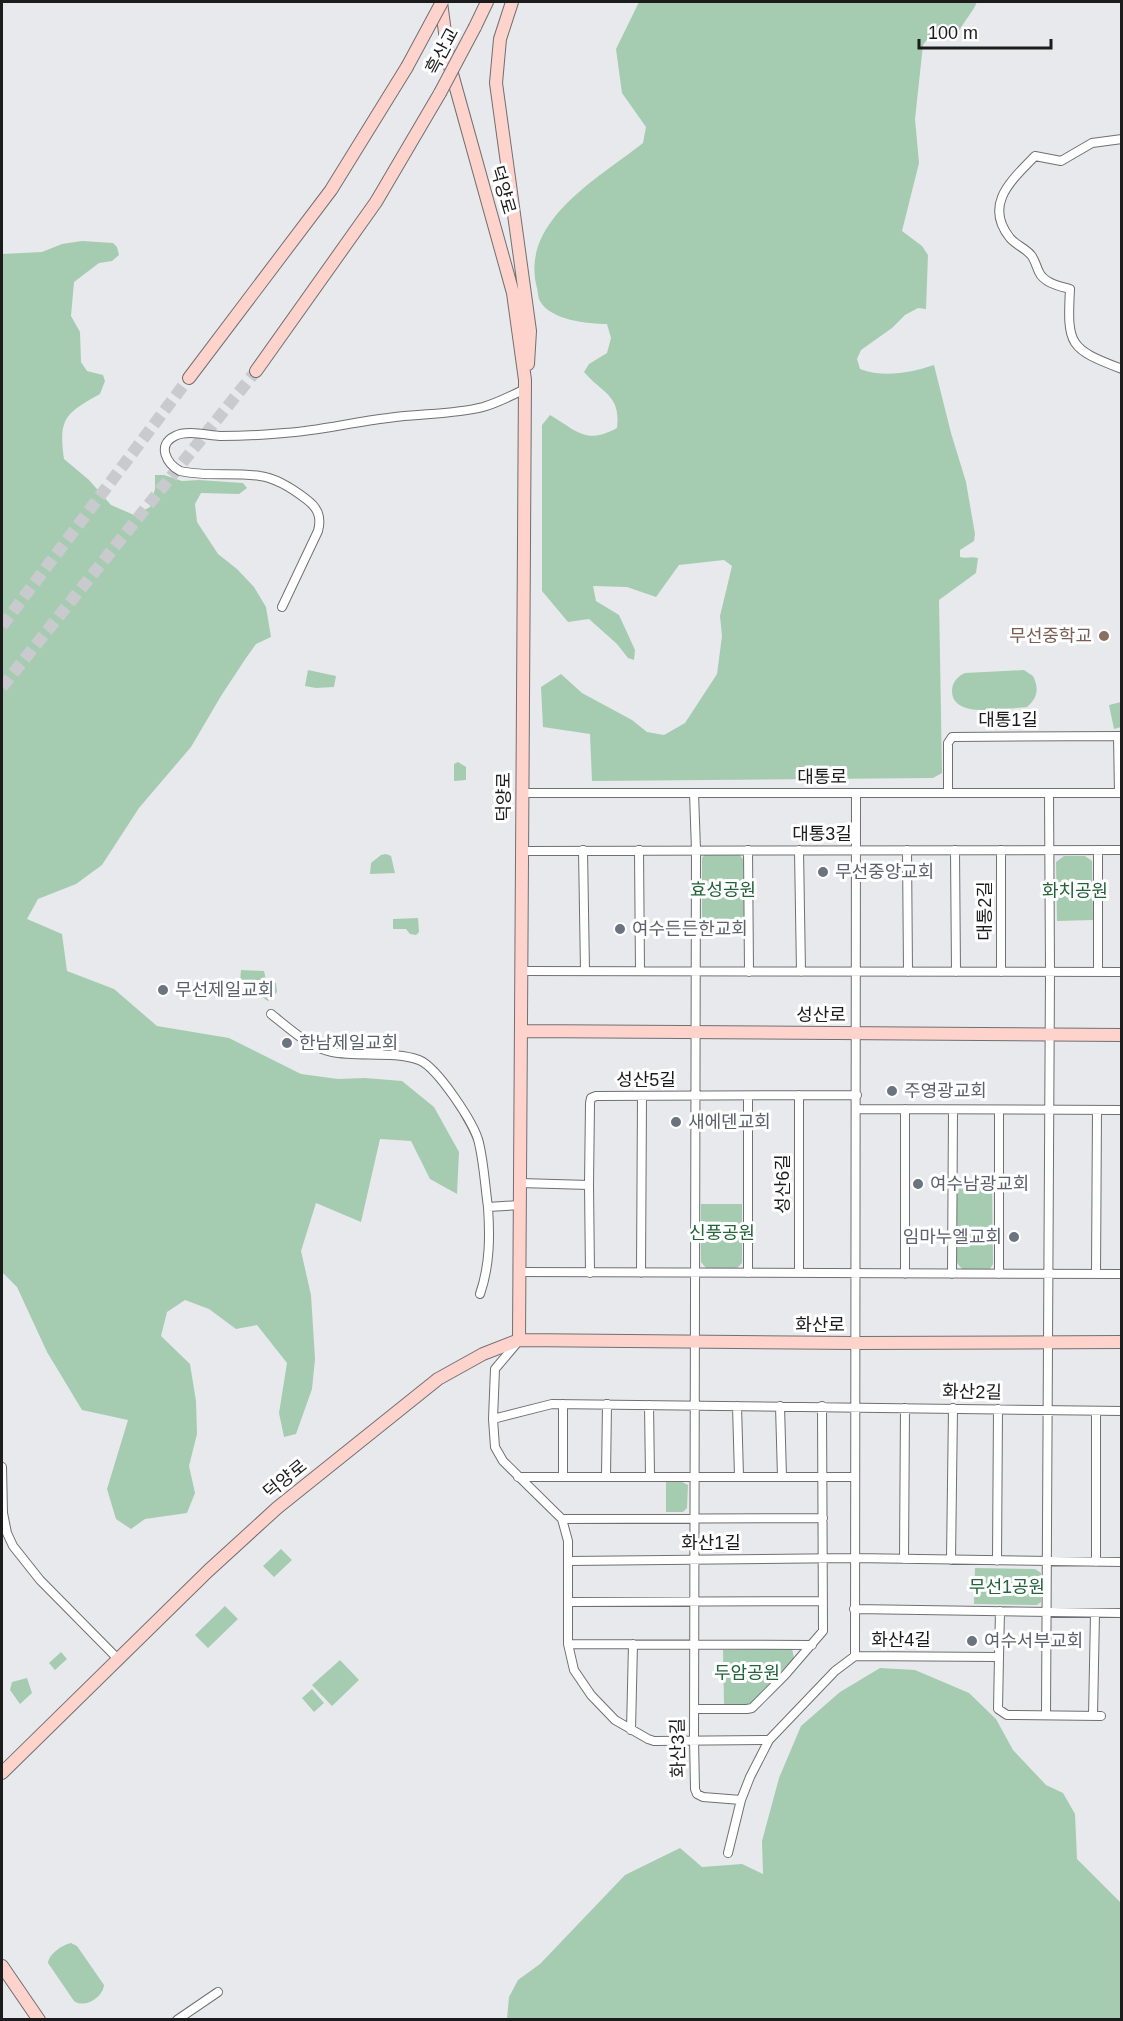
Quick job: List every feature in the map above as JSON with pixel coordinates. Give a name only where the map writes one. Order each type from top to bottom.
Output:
[{"type":"street","name":"흑산교","points":[[189,378],[330,190],[407,67],[442,2]]},
{"type":"street","name":"덕양로","points":[[2,1773],[277,1508],[438,1379],[483,1353],[519,1340],[525,385],[513,293],[449,63],[442,2]]},
{"type":"street","name":"흑산교","points":[[256,371],[376,202],[440,93],[487,2]]},
{"type":"street","points":[[282,607],[318,531],[320,523],[317,510],[298,493],[268,478],[180,471],[173,467],[165,455],[165,447],[174,436],[186,434],[221,436],[287,433],[389,417],[467,410],[484,407],[525,385],[530,331],[496,83],[500,39],[512,2]]},
{"type":"street","points":[[1122,139],[1092,143],[1061,161],[1035,156],[1005,191],[999,212],[1004,230],[1014,242],[1032,256],[1040,274],[1050,283],[1070,289],[1068,323],[1071,337],[1076,344],[1092,358],[1122,369]]},
{"type":"street","points":[[1120,736],[1120,793]]},
{"type":"street","name":"대통1길","points":[[948,793],[948,743],[952,737],[1120,736]]},
{"type":"street","name":"대통로","points":[[522,793],[1120,793]]},
{"type":"street","points":[[694,793],[696,850],[694,1273]]},
{"type":"street","points":[[855,1656],[856,793]]},
{"type":"street","points":[[1046,1715],[1049,794]]},
{"type":"street","points":[[583,850],[585,971]]},
{"type":"street","points":[[639,850],[640,972]]},
{"type":"street","points":[[748,850],[749,972]]},
{"type":"street","points":[[799,850],[801,972]]},
{"type":"street","points":[[907,850],[908,972]]},
{"type":"street","name":"대통2길","points":[[955,850],[956,972]]},
{"type":"street","name":"대통2길","points":[[1001,850],[1001,972]]},
{"type":"street","points":[[1098,850],[1098,972]]},
{"type":"street","name":"대통3길","points":[[522,851],[1122,850]]},
{"type":"street","points":[[521,971],[1122,972]]},
{"type":"street","points":[[271,1014],[316,1047],[331,1052],[420,1060],[432,1069],[451,1092],[476,1132],[479,1143],[488,1207],[489,1254],[480,1294]]},
{"type":"street","name":"성산로","points":[[521,1031],[1122,1035]]},
{"type":"street","name":"성산6길","points":[[799,1095],[799,1273]]},
{"type":"street","name":"성산5길","points":[[589,1185],[591,1098],[596,1096],[857,1095]]},
{"type":"street","points":[[641,1273],[642,1096]]},
{"type":"street","name":"성산6길","points":[[748,1096],[748,1273]]},
{"type":"street","points":[[857,1109],[1122,1110]]},
{"type":"street","points":[[905,1109],[905,1274]]},
{"type":"street","points":[[952,1274],[953,1110]]},
{"type":"street","points":[[999,1110],[999,1274]]},
{"type":"street","points":[[1096,1274],[1097,1110]]},
{"type":"street","points":[[520,1183],[589,1185],[590,1273]]},
{"type":"street","points":[[488,1207],[520,1204]]},
{"type":"street","points":[[519,1272],[1122,1274]]},
{"type":"street","name":"화산3길","points":[[694,1273],[695,1789],[703,1797],[741,1800]]},
{"type":"street","points":[[519,1340],[495,1369],[493,1419],[495,1448],[503,1461],[562,1519],[568,1541],[568,1644],[574,1670],[585,1687],[615,1720],[654,1741],[769,1740]]},
{"type":"street","name":"화산로","points":[[519,1340],[855,1343],[1122,1342]]},
{"type":"street","name":"화산2길","points":[[493,1419],[547,1404],[1122,1411]]},
{"type":"street","points":[[563,1404],[563,1476]]},
{"type":"street","points":[[606,1476],[607,1404]]},
{"type":"street","points":[[649,1405],[650,1476]]},
{"type":"street","points":[[737,1406],[739,1476]]},
{"type":"street","points":[[780,1406],[782,1477]]},
{"type":"street","points":[[822,1407],[824,1559]]},
{"type":"street","points":[[904,1559],[905,1408]]},
{"type":"street","points":[[951,1560],[953,1408]]},
{"type":"street","points":[[997,1561],[998,1409]]},
{"type":"street","points":[[1096,1411],[1096,1562]]},
{"type":"street","points":[[2,1467],[3,1514],[7,1533],[13,1546],[40,1580],[119,1660]]},
{"type":"street","points":[[518,1476],[855,1477]]},
{"type":"street","points":[[562,1519],[824,1518]]},
{"type":"street","name":"화산1길","points":[[568,1561],[854,1558],[1122,1562]]},
{"type":"street","name":"화산3길","points":[[694,1708],[752,1708],[812,1645],[823,1631],[824,1559]]},
{"type":"street","points":[[569,1602],[824,1601]]},
{"type":"street","name":"화산4길","points":[[854,1609],[1122,1613]]},
{"type":"street","points":[[999,1611],[998,1709],[1007,1715],[1097,1716],[1095,1613]]},
{"type":"street","points":[[568,1644],[812,1645]]},
{"type":"street","points":[[632,1730],[633,1644]]},
{"type":"street","name":"화산4길","points":[[741,1800],[769,1740],[835,1671],[855,1656],[999,1657]]},
{"type":"street","points":[[728,1853],[741,1800]]},
{"type":"street","points":[[2,1966],[39,2019]]},
{"type":"street","points":[[177,2019],[218,1992]]},
{"type":"green space","points":[[639,2],[977,2],[959,31],[929,37],[923,45],[915,119],[919,163],[902,231],[922,246],[928,255],[926,309],[918,308],[905,315],[892,328],[861,350],[857,359],[860,369],[888,374],[934,365],[966,482],[975,534],[974,541],[960,550],[960,557],[978,558],[976,573],[939,600],[942,773],[933,778],[592,781],[590,734],[543,727],[541,687],[561,674],[582,693],[632,720],[647,732],[664,735],[685,723],[717,674],[722,636],[720,616],[732,566],[724,560],[679,565],[656,597],[627,587],[593,586],[596,601],[619,615],[635,650],[634,660],[628,658],[617,644],[589,619],[568,622],[542,591],[542,425],[550,415],[575,431],[589,436],[617,428],[618,417],[609,396],[584,372],[589,364],[607,353],[611,338],[607,324],[570,320],[552,313],[538,297],[535,264],[540,242],[551,222],[567,204],[585,187],[643,143],[646,127],[622,93],[616,49]]},
{"type":"green space","points":[[82,241],[113,243],[119,255],[112,261],[99,263],[74,282],[71,316],[80,332],[81,362],[87,371],[103,375],[105,381],[100,394],[79,406],[67,418],[62,434],[64,459],[89,480],[111,505],[134,515],[150,507],[155,489],[155,475],[164,475],[182,481],[243,483],[247,488],[239,494],[201,493],[195,504],[197,522],[218,554],[254,587],[266,607],[271,637],[256,644],[221,696],[191,747],[139,808],[102,865],[76,884],[38,899],[27,919],[62,934],[67,971],[114,989],[157,1026],[229,1038],[301,1074],[338,1079],[365,1078],[402,1081],[434,1107],[459,1152],[457,1194],[430,1179],[411,1141],[380,1139],[361,1222],[316,1203],[301,1251],[311,1295],[315,1359],[312,1389],[296,1434],[284,1437],[279,1413],[287,1363],[257,1325],[236,1329],[209,1309],[185,1300],[167,1312],[161,1336],[190,1364],[196,1401],[197,1434],[189,1466],[195,1493],[187,1513],[145,1519],[131,1529],[116,1519],[107,1489],[128,1420],[82,1410],[47,1352],[17,1287],[2,1272],[2,254],[42,252],[62,244]]},
{"type":"green space","points":[[308,670],[336,676],[334,687],[305,686]]},
{"type":"green space","points":[[1024,670],[1033,676],[1037,689],[1033,700],[1027,707],[995,710],[971,709],[961,706],[954,700],[952,691],[954,682],[965,673]]},
{"type":"green space","points":[[1121,702],[1121,727],[1114,729],[1109,705]]},
{"type":"green space","points":[[458,762],[466,767],[466,780],[454,781],[454,764]]},
{"type":"green space","name":"효성공원","points":[[706,853],[738,853],[743,859],[744,921],[702,921],[702,858]]},
{"type":"green space","points":[[386,854],[391,856],[395,873],[370,874],[371,863]]},
{"type":"green space","name":"화치공원","points":[[1064,856],[1085,856],[1092,861],[1093,920],[1057,921],[1056,862]]},
{"type":"green space","points":[[418,918],[419,932],[416,935],[410,934],[406,929],[393,929],[393,919]]},
{"type":"green space","points":[[241,970],[264,971],[266,980],[276,983],[277,992],[268,1001],[240,982]]},
{"type":"green space","points":[[957,1181],[992,1181],[993,1264],[988,1272],[964,1271],[957,1263]]},
{"type":"green space","name":"신풍공원","points":[[701,1204],[742,1204],[742,1263],[737,1268],[706,1268],[701,1262]]},
{"type":"green space","points":[[666,1482],[682,1482],[688,1485],[687,1508],[683,1512],[666,1512]]},
{"type":"green space","points":[[281,1549],[292,1560],[274,1577],[263,1566]]},
{"type":"green space","name":"무선1공원","points":[[975,1568],[1035,1569],[1041,1573],[1041,1602],[1037,1605],[974,1604]]},
{"type":"green space","points":[[225,1606],[238,1619],[208,1648],[195,1635]]},
{"type":"green space","name":"두암공원","points":[[792,1648],[794,1658],[752,1702],[746,1705],[724,1705],[723,1650]]},
{"type":"green space","points":[[61,1652],[67,1659],[55,1670],[49,1663]]},
{"type":"green space","points":[[340,1660],[359,1680],[332,1706],[312,1685]]},
{"type":"green space","points":[[880,1668],[915,1670],[969,1693],[996,1719],[1013,1750],[1046,1785],[1063,1793],[1075,1814],[1077,1859],[1121,1903],[1121,2019],[507,2019],[509,1997],[518,1980],[540,1964],[625,1875],[680,1848],[702,1867],[742,1864],[763,1874],[762,1841],[779,1778],[801,1726],[840,1692]]},
{"type":"green space","points":[[27,1678],[32,1693],[20,1704],[10,1690],[12,1682]]},
{"type":"green space","points":[[312,1689],[324,1703],[314,1712],[302,1698]]},
{"type":"green space","points":[[71,1943],[77,1946],[104,1985],[100,1994],[88,2003],[74,2001],[48,1963],[56,1950]]},
{"type":"tunnel","points":[[2,687],[256,371]]},
{"type":"tunnel","points":[[2,626],[189,378]]},
{"type":"place","name":"무선중학교","points":[[1104,636]]},
{"type":"place","name":"무선중앙교회","points":[[823,872]]},
{"type":"place","name":"여수든든한교회","points":[[620,929]]},
{"type":"place","name":"무선제일교회","points":[[163,990]]},
{"type":"place","name":"한남제일교회","points":[[287,1043]]},
{"type":"place","name":"주영광교회","points":[[892,1091]]},
{"type":"place","name":"새에덴교회","points":[[676,1122]]},
{"type":"place","name":"여수남광교회","points":[[918,1184]]},
{"type":"place","name":"임마누엘교회","points":[[1014,1237]]},
{"type":"place","name":"여수서부교회","points":[[972,1641]]}]
